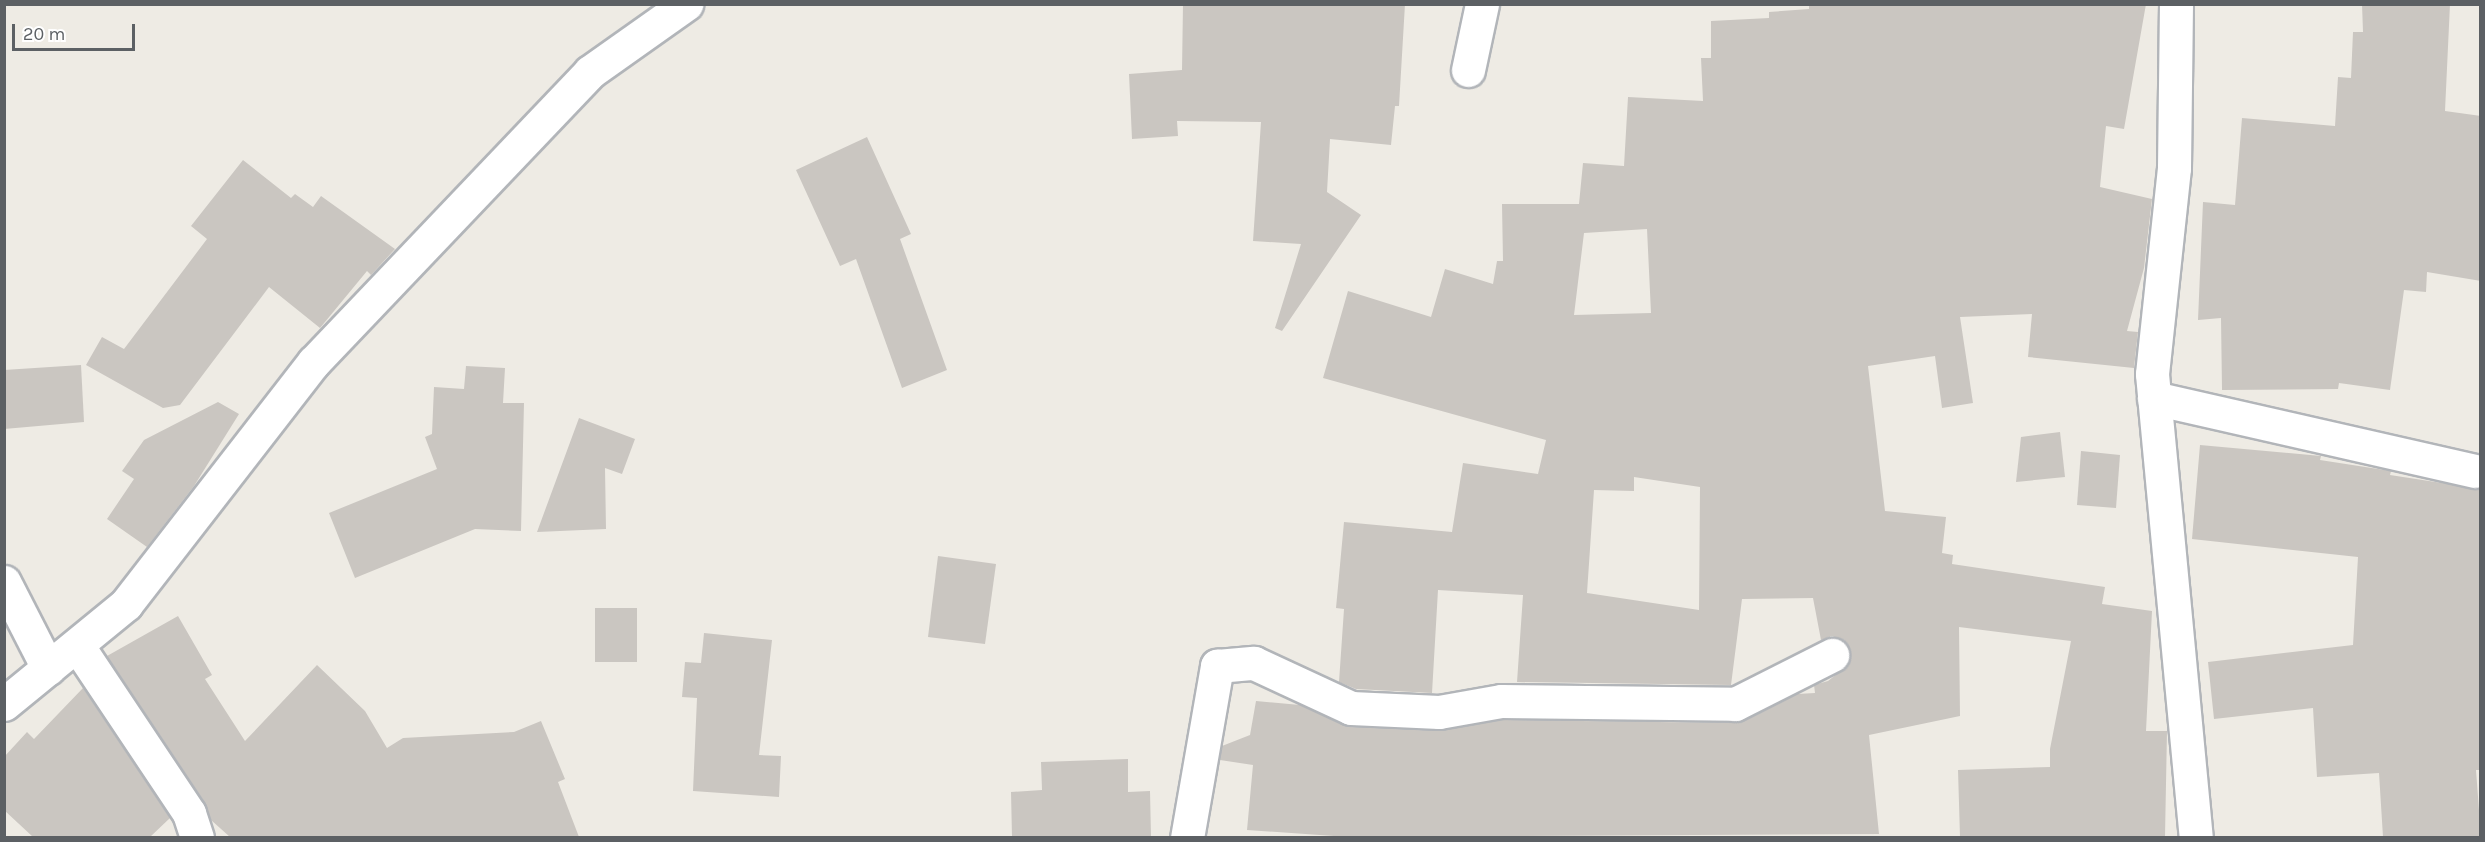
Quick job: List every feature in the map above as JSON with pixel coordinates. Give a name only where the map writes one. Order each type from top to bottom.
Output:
[{"type":"street","points":[[4,704],[126,604],[314,362],[590,72],[686,4]]},
{"type":"street","points":[[1468,70],[1482,4]]},
{"type":"street","points":[[2176,4],[2174,168],[2152,374],[2196,837]]},
{"type":"street","points":[[2154,398],[2475,471]]},
{"type":"street","points":[[4,582],[48,668]]},
{"type":"street","points":[[77,645],[189,813],[197,837]]},
{"type":"street","points":[[1187,837],[1217,666],[1254,663],[1351,708],[1439,712],[1501,701],[1631,706],[1735,704],[1832,655]]},
{"type":"building","points":[[1183,4],[1405,4],[1399,106],[1395,106],[1391,145],[1330,139],[1327,192],[1361,215],[1282,331],[1275,328],[1301,244],[1253,241],[1261,122],[1177,121],[1178,136],[1132,139],[1129,74],[1182,70]]},
{"type":"building","points":[[1809,4],[2146,4],[2124,129],[2106,126],[2100,187],[2152,199],[2144,268],[2127,331],[2138,332],[2134,368],[2028,357],[2032,314],[1960,317],[1973,403],[1942,408],[1935,356],[1868,366],[1885,511],[1946,517],[1942,553],[1953,555],[1952,564],[2105,587],[2102,604],[2152,611],[2146,731],[2167,731],[2165,837],[1960,837],[1958,770],[2050,767],[2050,749],[2071,641],[1959,627],[1960,716],[1869,735],[1879,834],[1348,837],[1247,830],[1253,765],[1220,760],[1222,746],[1250,735],[1256,701],[1300,705],[1350,727],[1438,731],[1503,720],[1735,723],[1797,694],[1815,693],[1814,685],[1828,681],[1847,666],[1851,655],[1843,640],[1832,636],[1821,640],[1813,598],[1742,599],[1731,685],[1517,682],[1523,595],[1438,590],[1432,693],[1356,689],[1339,682],[1344,609],[1336,608],[1344,522],[1452,532],[1463,463],[1538,474],[1546,440],[1323,378],[1348,291],[1431,317],[1445,269],[1493,284],[1497,261],[1503,261],[1502,204],[1579,204],[1583,163],[1624,166],[1628,97],[1703,101],[1701,58],[1711,58],[1711,21],[1769,18],[1769,12],[1809,9]],"holes":[[[1647,229],[1651,313],[1574,315],[1584,233]],[[1634,477],[1700,487],[1699,610],[1587,593],[1594,490],[1634,491]]]},
{"type":"building","points":[[2362,4],[2450,4],[2445,111],[2481,116],[2481,281],[2427,272],[2426,292],[2404,290],[2390,390],[2339,383],[2338,389],[2222,390],[2221,318],[2198,320],[2203,202],[2235,205],[2242,118],[2335,126],[2338,77],[2351,78],[2353,32],[2363,32]]},
{"type":"building","points":[[867,137],[911,234],[900,239],[947,370],[902,388],[856,259],[840,266],[796,170]]},
{"type":"building","points":[[243,160],[291,198],[295,194],[313,207],[321,196],[395,249],[371,275],[367,271],[320,328],[269,287],[180,405],[163,408],[86,365],[102,337],[124,349],[207,239],[191,226]]},
{"type":"building","points":[[81,365],[84,422],[4,429],[4,370]]},
{"type":"building","points":[[466,366],[505,368],[503,403],[524,403],[521,531],[475,529],[355,578],[329,513],[437,469],[425,437],[432,434],[434,387],[464,389]]},
{"type":"building","points":[[218,402],[239,414],[194,486],[147,547],[107,519],[134,479],[122,471],[144,440]]},
{"type":"building","points":[[579,418],[635,439],[622,474],[605,468],[606,529],[537,532]]},
{"type":"building","points":[[2060,432],[2065,477],[2016,482],[2021,437]]},
{"type":"building","points":[[2200,445],[2321,456],[2320,460],[2391,471],[2390,475],[2481,489],[2481,770],[2476,770],[2481,837],[2383,837],[2379,773],[2317,777],[2313,708],[2214,719],[2208,662],[2353,645],[2358,557],[2192,539]]},
{"type":"building","points":[[2081,451],[2120,455],[2116,508],[2077,505]]},
{"type":"building","points":[[938,556],[996,564],[985,644],[928,637]]},
{"type":"building","points":[[595,608],[637,608],[637,662],[595,662]]},
{"type":"building","points":[[178,616],[212,675],[205,679],[245,741],[317,665],[365,711],[387,748],[403,738],[514,732],[541,721],[565,779],[558,782],[579,837],[230,837],[211,820],[205,803],[107,656]]},
{"type":"building","points":[[704,633],[772,640],[759,755],[781,756],[779,797],[693,791],[697,698],[682,697],[685,662],[701,663]]},
{"type":"building","points":[[83,688],[170,818],[150,837],[33,837],[4,810],[4,757],[27,732],[34,739]]},
{"type":"building","points":[[1128,759],[1128,792],[1150,791],[1151,837],[1012,837],[1011,792],[1042,790],[1041,762]]}]
